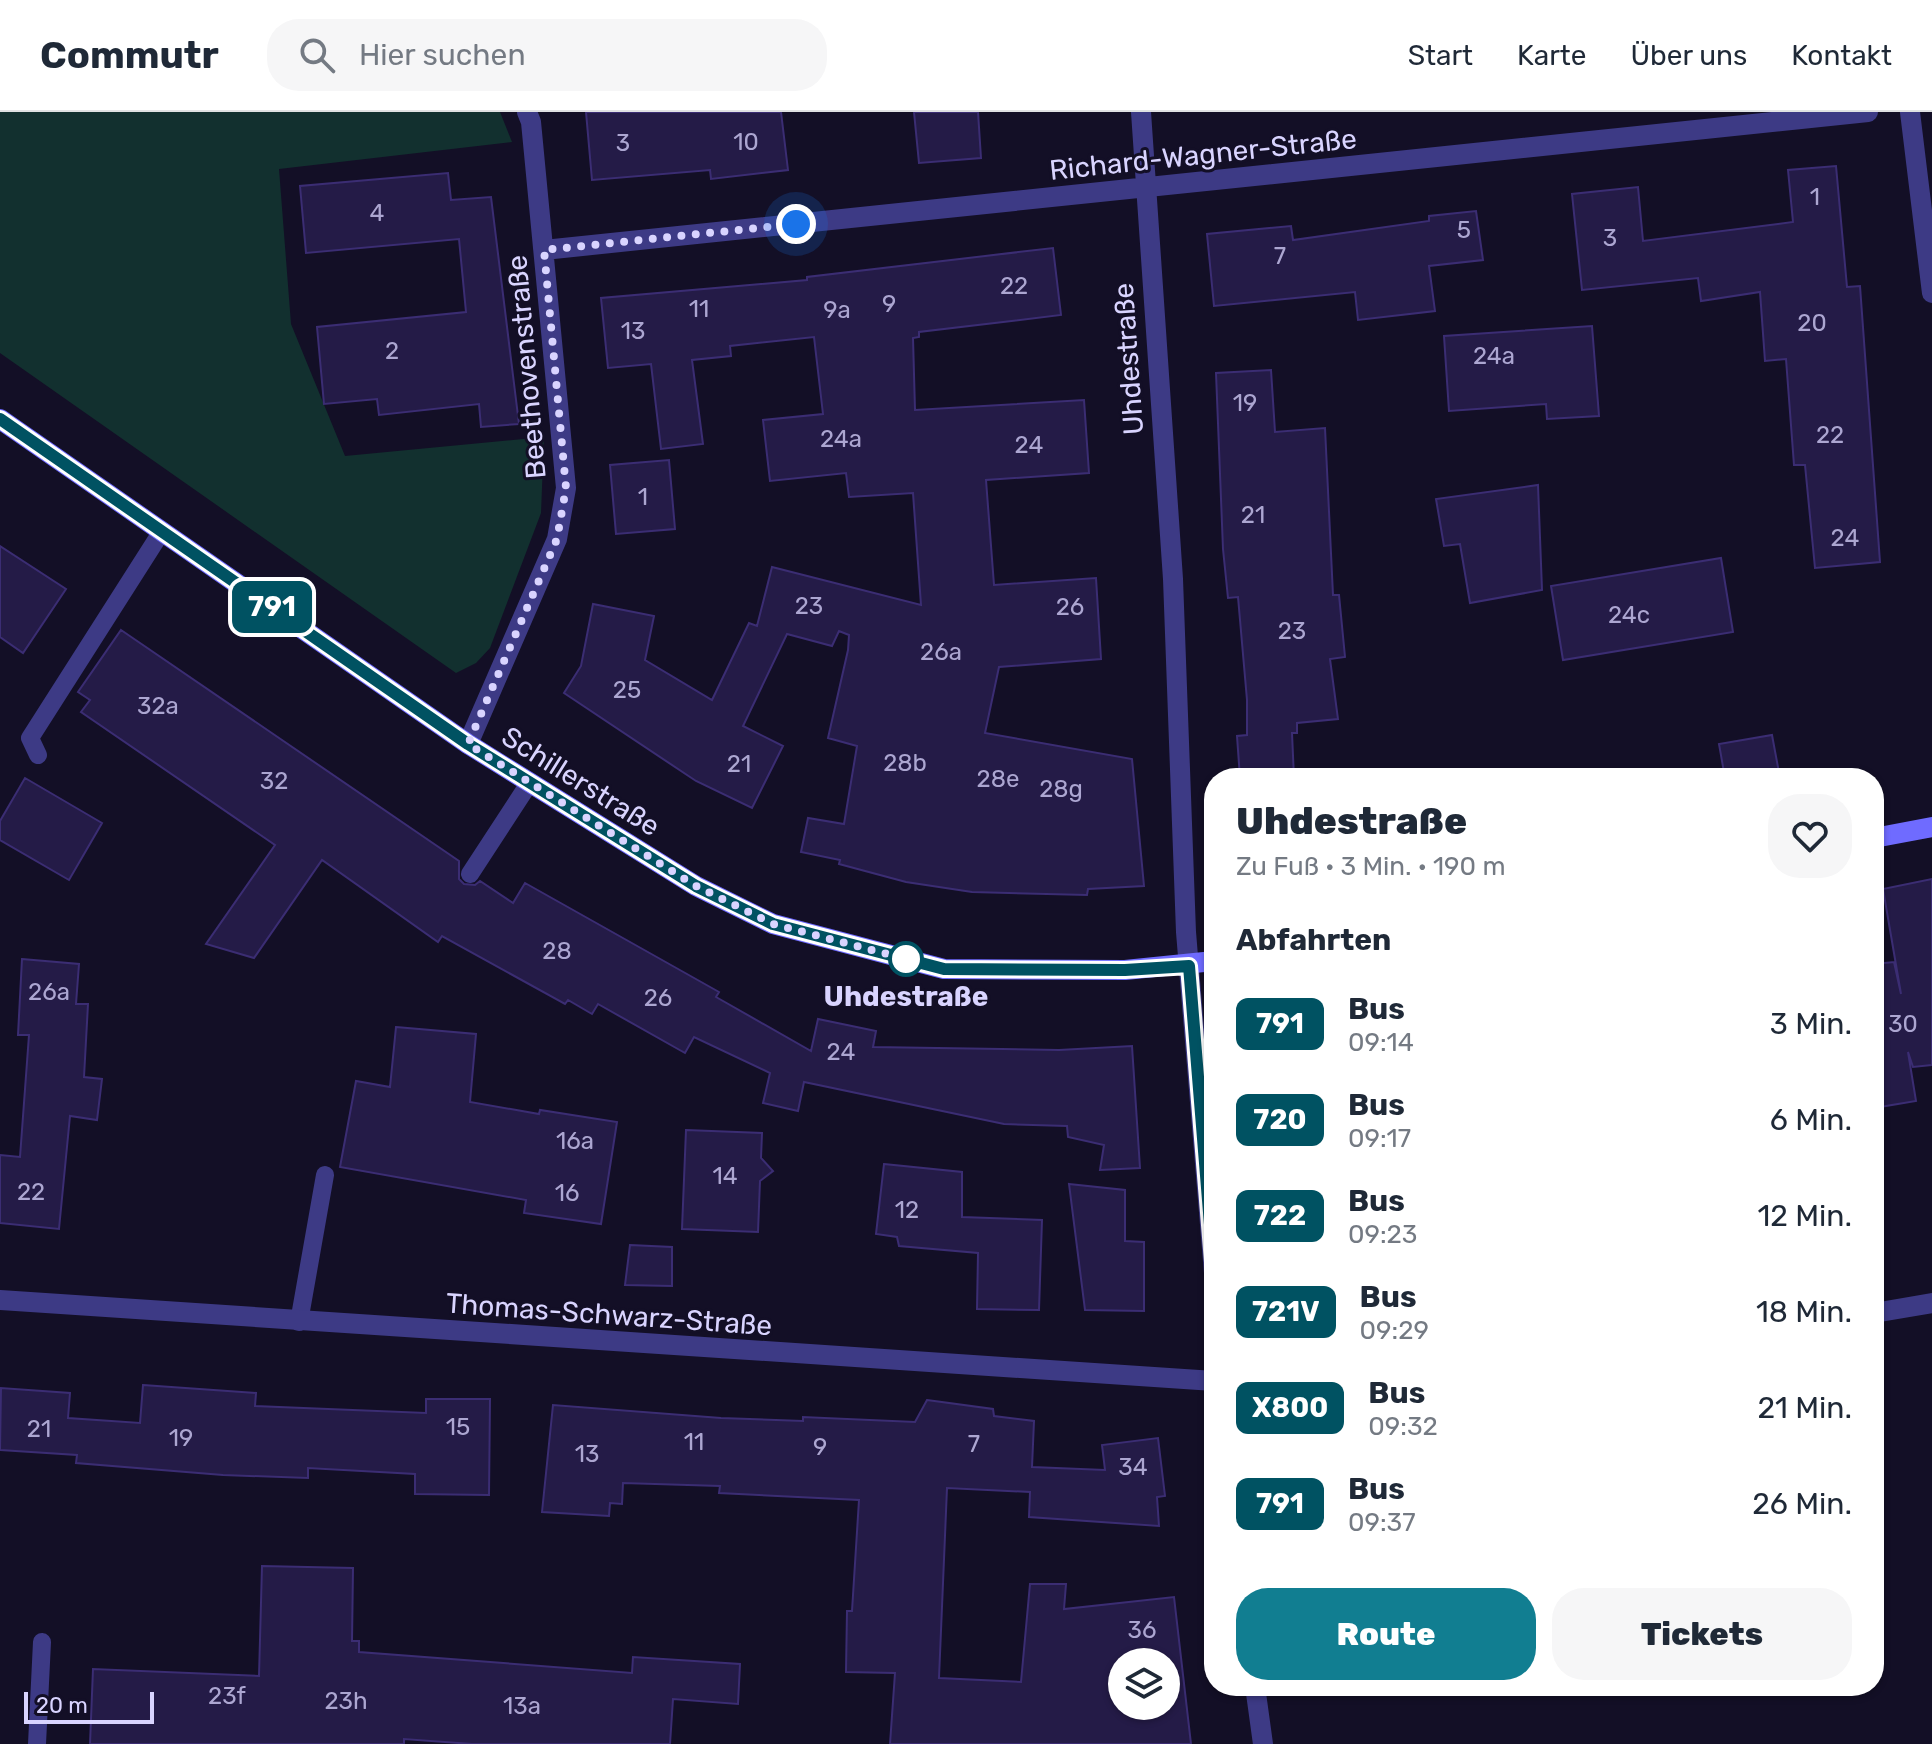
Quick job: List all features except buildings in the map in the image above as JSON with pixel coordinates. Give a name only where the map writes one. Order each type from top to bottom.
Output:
[{"type":"street","name":"Beethovenstraße","points":[[468,744],[557,539],[566,488],[531,122],[527,112]]},
{"type":"street","name":"Uhdestraße","points":[[1141,112],[1143,188],[1173,579],[1189,966],[1204,1150]]},
{"type":"street","name":"Richard-Wagner-Straße","points":[[544,250],[1868,112]]},
{"type":"street","points":[[1910,112],[1932,293]]},
{"type":"street","name":"Schillerstraße","points":[[0,419],[468,744],[696,886],[773,924],[944,969],[1125,970],[1204,963]]},
{"type":"street","points":[[1884,836],[1932,827]]},
{"type":"street","name":"Thomas-Schwarz-Straße","points":[[0,1300],[1204,1380]]},
{"type":"street","points":[[1884,1311],[1932,1303]]},
{"type":"street","points":[[1256,1696],[1263,1744]]},
{"type":"lane","points":[[38,755],[30,738],[162,531]]},
{"type":"lane","points":[[470,874],[530,782]]},
{"type":"lane","points":[[299,1322],[325,1175]]},
{"type":"lane","points":[[37,1744],[42,1642]]},
{"type":"green space","points":[[0,112],[500,112],[512,142],[279,169],[291,324],[345,456],[544,437],[541,513],[490,648],[476,663],[456,673],[0,353]]},
{"type":"bus line","name":"791","points":[[0,419],[468,744],[696,886],[773,924],[944,969],[1125,970],[1189,966],[1204,1149]]},
{"type":"place","name":"Uhdestraße","points":[[906,959]]},
{"type":"route","points":[[796,224],[544,250],[566,488],[557,539],[468,744],[696,886],[773,924],[906,959]]}]
